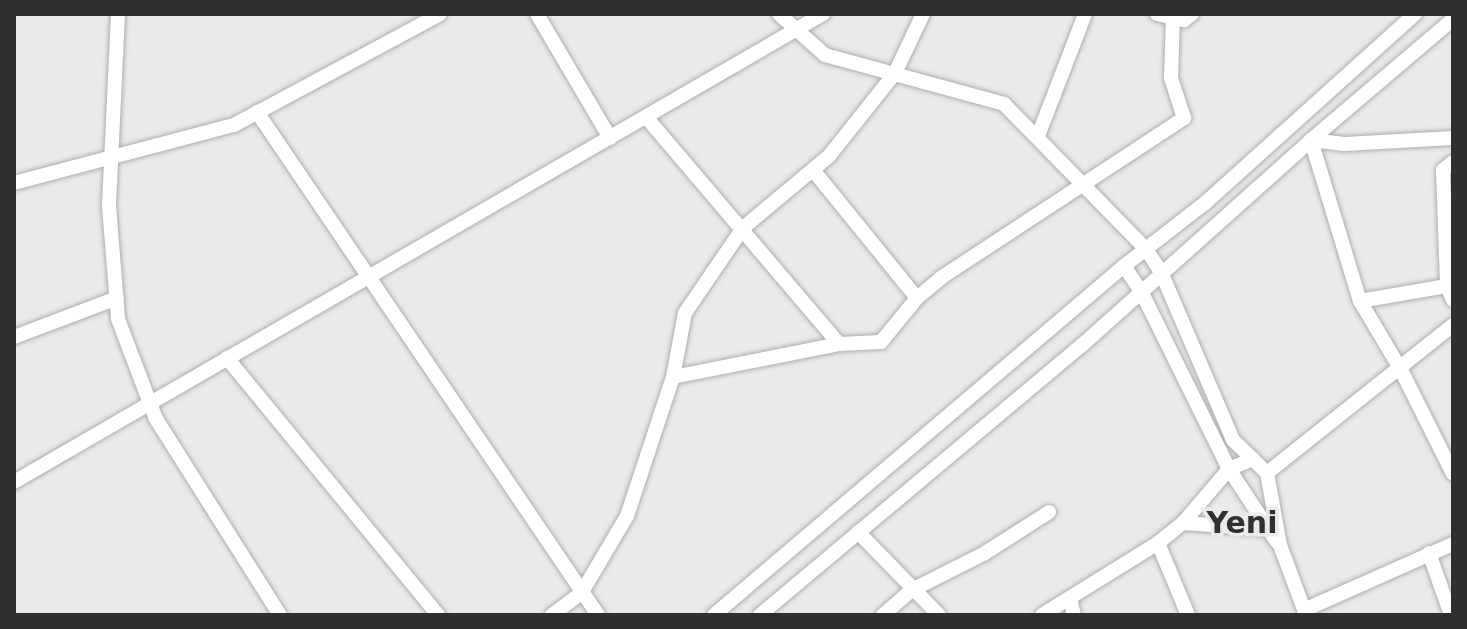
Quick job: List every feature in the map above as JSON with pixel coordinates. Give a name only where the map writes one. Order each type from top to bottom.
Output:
[{"type":"street","points":[[118,14],[109,206],[118,319],[156,419],[280,615]]},
{"type":"street","points":[[14,183],[112,160],[234,125],[440,14]]},
{"type":"street","points":[[537,14],[610,138]]},
{"type":"street","points":[[779,14],[825,55],[1004,104],[1146,249],[1161,272],[1233,440],[1267,473],[1280,546],[1305,613],[1453,544]]},
{"type":"street","points":[[14,482],[149,401],[370,277],[823,14]]},
{"type":"street","points":[[552,615],[582,592],[627,516],[673,377],[685,313],[743,228],[829,156],[895,73],[923,14]]},
{"type":"street","points":[[1038,136],[1085,14]]},
{"type":"street","points":[[1157,14],[1184,20],[1192,14]]},
{"type":"street","points":[[714,615],[1124,266],[1205,203],[1415,14]]},
{"type":"street","points":[[673,377],[839,344],[881,342],[917,298],[942,277],[1184,118],[1171,78],[1173,18]]},
{"type":"street","points":[[760,615],[1116,313],[1453,19]]},
{"type":"street","points":[[257,112],[598,615]]},
{"type":"street","points":[[646,117],[839,344]]},
{"type":"street","points":[[1311,140],[1344,144],[1453,138]]},
{"type":"street","points":[[1311,140],[1360,301],[1401,370],[1453,474]]},
{"type":"street","points":[[1360,301],[1450,293],[1443,170],[1453,162]]},
{"type":"street","points":[[813,170],[917,298]]},
{"type":"street","points":[[1124,266],[1141,291],[1229,469],[1280,546]]},
{"type":"street","points":[[14,337],[117,298]]},
{"type":"street","points":[[1116,313],[1132,308],[1154,317]]},
{"type":"street","points":[[1267,473],[1401,370],[1453,325]]},
{"type":"street","points":[[227,358],[438,615]]},
{"type":"street","points":[[1042,615],[1158,543],[1183,523],[1229,469],[1253,459]]},
{"type":"street","points":[[883,615],[912,590],[985,553],[1049,512]]},
{"type":"street","points":[[1183,523],[1268,529]]},
{"type":"street","points":[[858,532],[939,615]]},
{"type":"street","points":[[1158,543],[1188,615]]},
{"type":"street","points":[[1429,553],[1451,615]]},
{"type":"street","points":[[1070,598],[1074,615]]},
{"type":"district","name":"Yeni","points":[[1242,523]]}]
